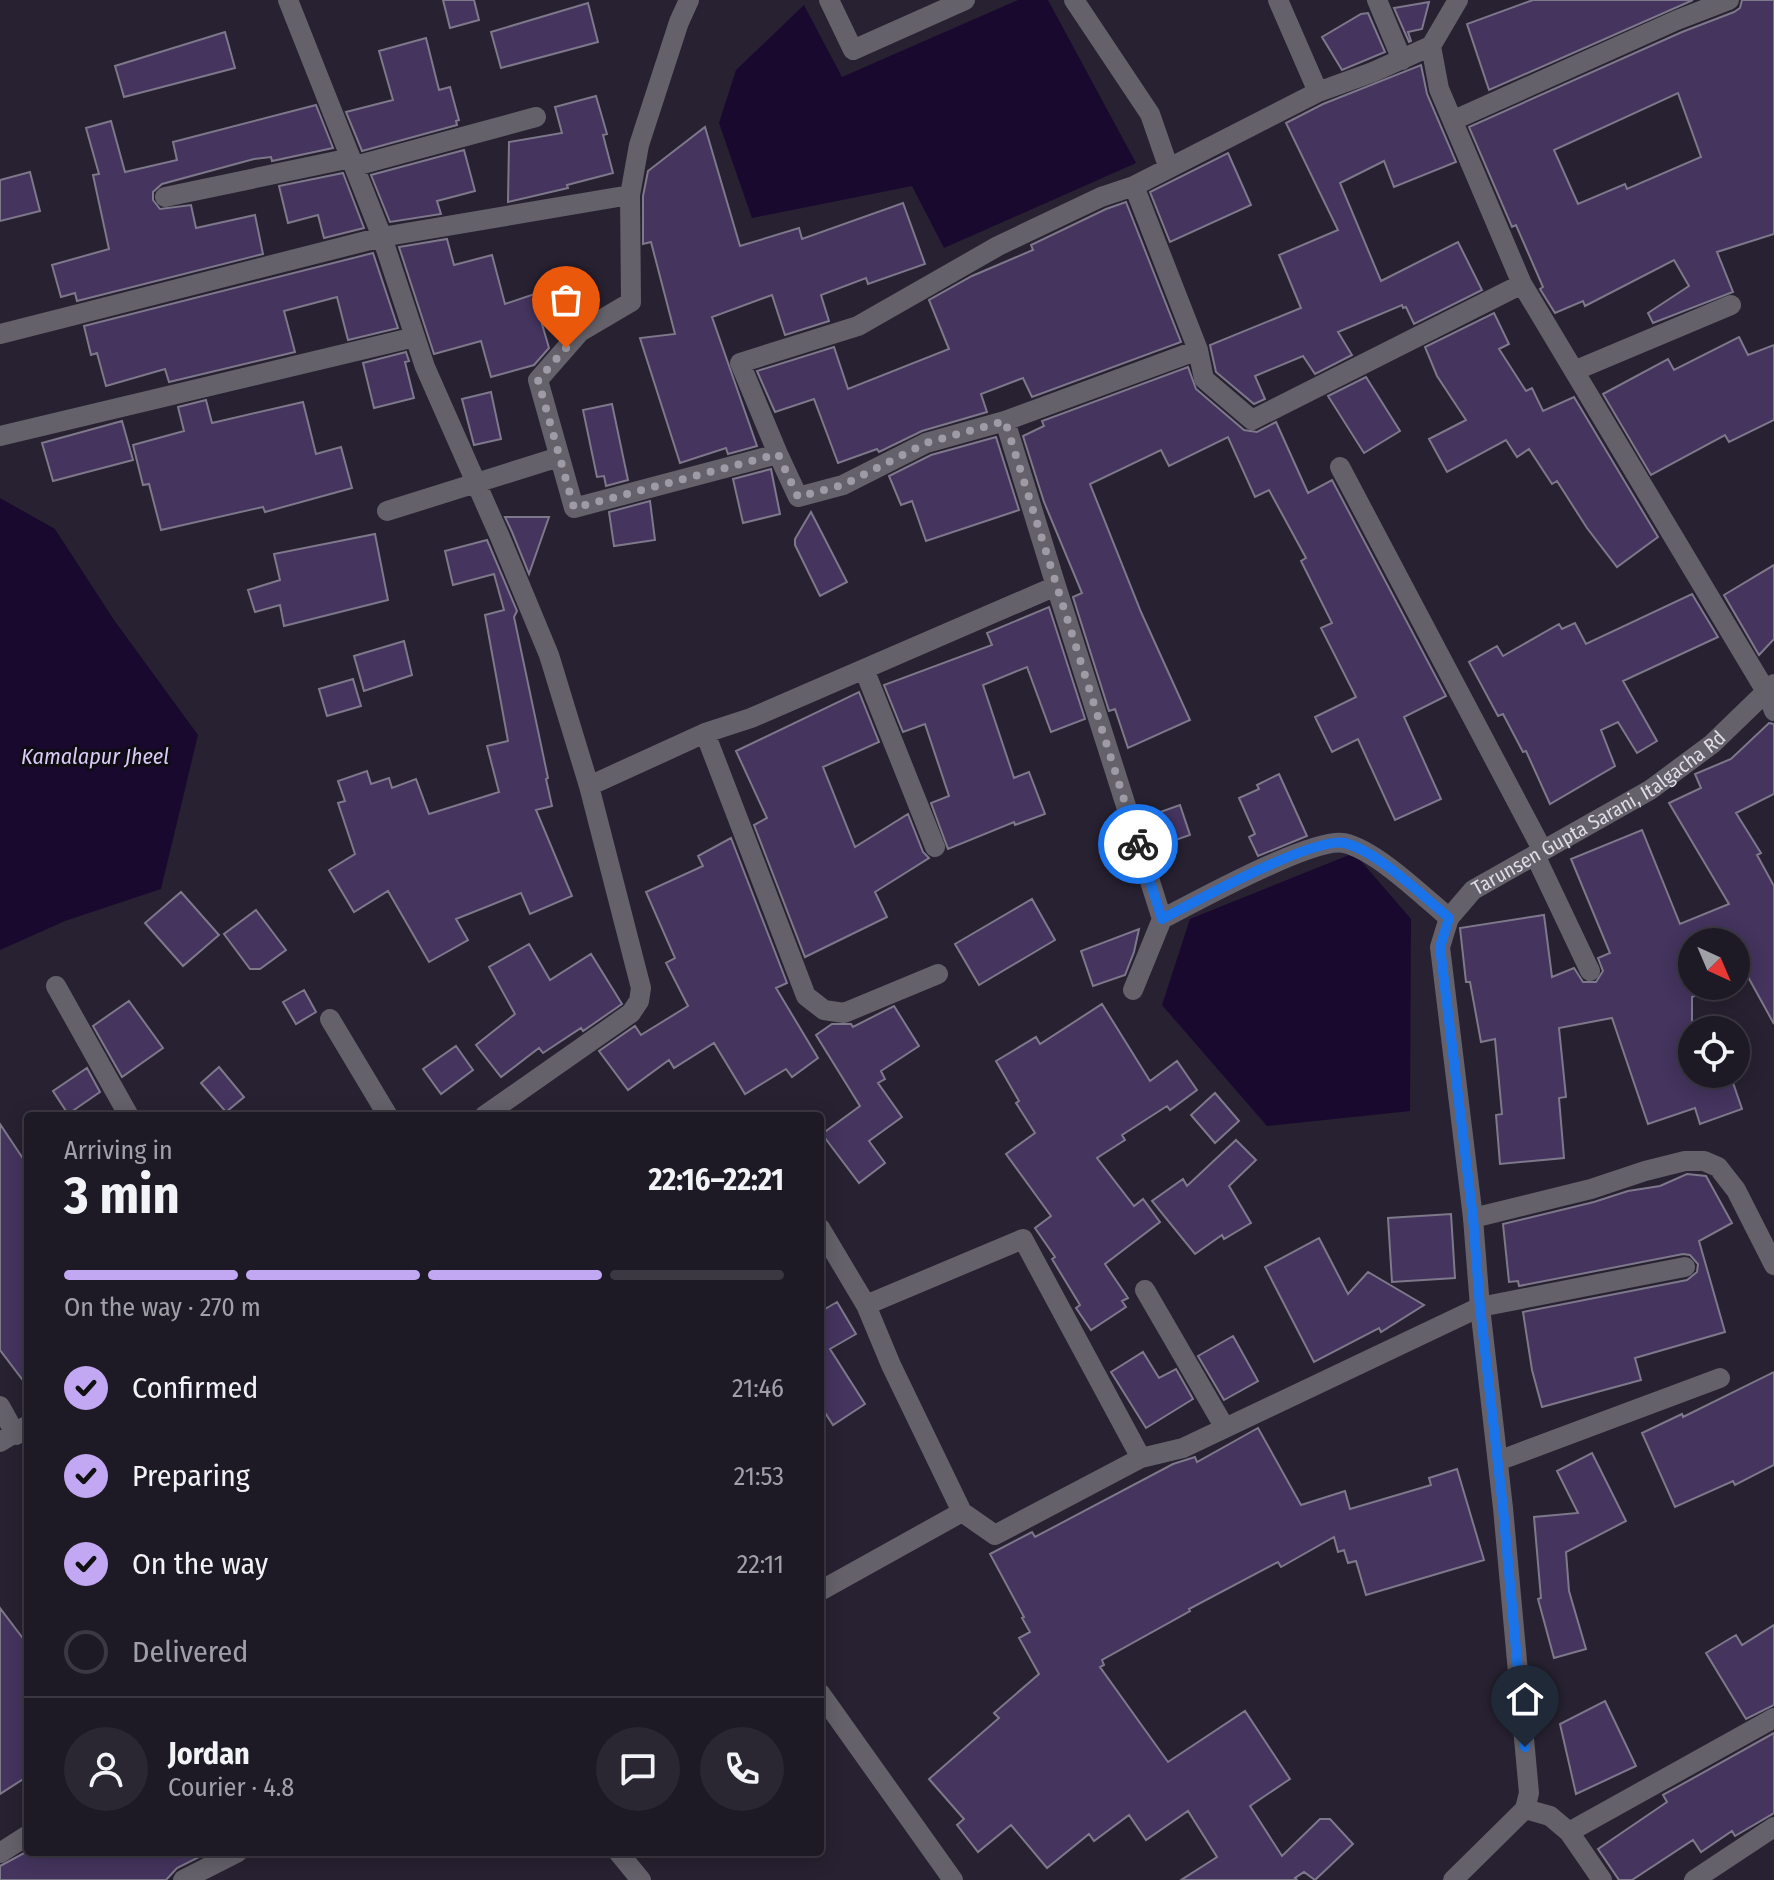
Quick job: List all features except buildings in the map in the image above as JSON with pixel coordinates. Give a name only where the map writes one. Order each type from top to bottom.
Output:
[{"type":"street","points":[[288,0],[382,237],[425,367],[549,655],[589,786],[641,988],[639,1001],[631,1013],[490,1112]]},
{"type":"street","points":[[689,0],[639,145],[630,195],[631,302],[580,332],[538,380],[574,508],[778,454]]},
{"type":"street","points":[[829,0],[853,50],[962,1]]},
{"type":"street","points":[[1074,0],[1150,114],[1168,166]]},
{"type":"street","points":[[1278,0],[1318,92]]},
{"type":"street","points":[[1377,0],[1402,60]]},
{"type":"street","points":[[1198,350],[1005,421],[926,443],[843,485],[798,497],[740,363],[858,326],[998,246],[1101,197],[1134,186],[1318,92],[1431,46],[1458,0]]},
{"type":"street","points":[[1454,120],[1677,20],[1729,0]]},
{"type":"street","points":[[1431,46],[1439,89],[1522,284],[1772,696]]},
{"type":"street","points":[[165,197],[353,162],[536,117]]},
{"type":"street","points":[[1134,186],[1198,350],[1204,379],[1252,420],[1522,284]]},
{"type":"street","points":[[0,334],[382,237],[630,195]]},
{"type":"street","points":[[1574,371],[1731,305]]},
{"type":"street","points":[[0,436],[415,337]]},
{"type":"street","points":[[1005,421],[1162,919],[1133,990]]},
{"type":"street","points":[[387,511],[559,457]]},
{"type":"street","points":[[1340,467],[1539,853],[1590,971]]},
{"type":"street","points":[[589,786],[705,733],[751,718],[1056,586]]},
{"type":"street","points":[[864,669],[935,847]]},
{"type":"street","name":"Tarunsen Gupta Sarani, Italgacha Rd","points":[[1449,918],[1473,890],[1650,790],[1772,696]]},
{"type":"street","points":[[705,733],[806,996],[824,1010],[844,1013],[938,974]]},
{"type":"street","points":[[1162,919],[1275,862],[1325,844],[1343,843],[1389,867],[1449,918],[1440,947],[1473,1218],[1529,1793],[1525,1809],[1453,1880]]},
{"type":"street","points":[[56,986],[127,1112]]},
{"type":"street","points":[[330,1019],[386,1112]]},
{"type":"street","points":[[1473,1218],[1591,1189],[1685,1161],[1704,1161],[1718,1167],[1732,1183],[1774,1265]]},
{"type":"street","points":[[824,1235],[866,1305],[891,1365],[962,1512],[995,1535],[1141,1458],[1183,1448],[1480,1307],[1685,1267]]},
{"type":"street","points":[[866,1305],[1023,1239],[1141,1458]]},
{"type":"street","points":[[1145,1290],[1225,1428]]},
{"type":"street","points":[[1498,1461],[1720,1378]]},
{"type":"street","points":[[0,1406],[15,1434]]},
{"type":"street","points":[[824,1589],[962,1512]]},
{"type":"street","points":[[824,1699],[953,1880]]},
{"type":"street","points":[[1569,1832],[1774,1718]]},
{"type":"street","points":[[1525,1809],[1550,1816],[1569,1832],[1602,1880]]},
{"type":"street","points":[[1694,1880],[1774,1827]]},
{"type":"street","points":[[0,1853],[24,1838]]},
{"type":"street","points":[[183,1880],[227,1856]]},
{"type":"street","points":[[621,1856],[641,1880]]},
{"type":"water","points":[[1018,0],[1048,0],[1136,163],[944,248],[912,186],[752,218],[719,123],[736,70],[804,5],[842,77]]},
{"type":"water","name":"Kamalapur Jheel","points":[[0,498],[55,529],[114,620],[198,735],[161,889],[65,921],[0,950]]},
{"type":"water","points":[[1354,853],[1411,919],[1410,1111],[1267,1126],[1162,1005],[1190,919]]},
{"type":"way so far","points":[[566,348],[538,380],[574,508],[778,454],[798,497],[843,485],[926,443],[1005,421],[1138,844]]},
{"type":"route","points":[[1138,844],[1162,919],[1275,862],[1325,844],[1343,843],[1389,867],[1449,918],[1440,947],[1473,1218],[1525,1747]]}]
